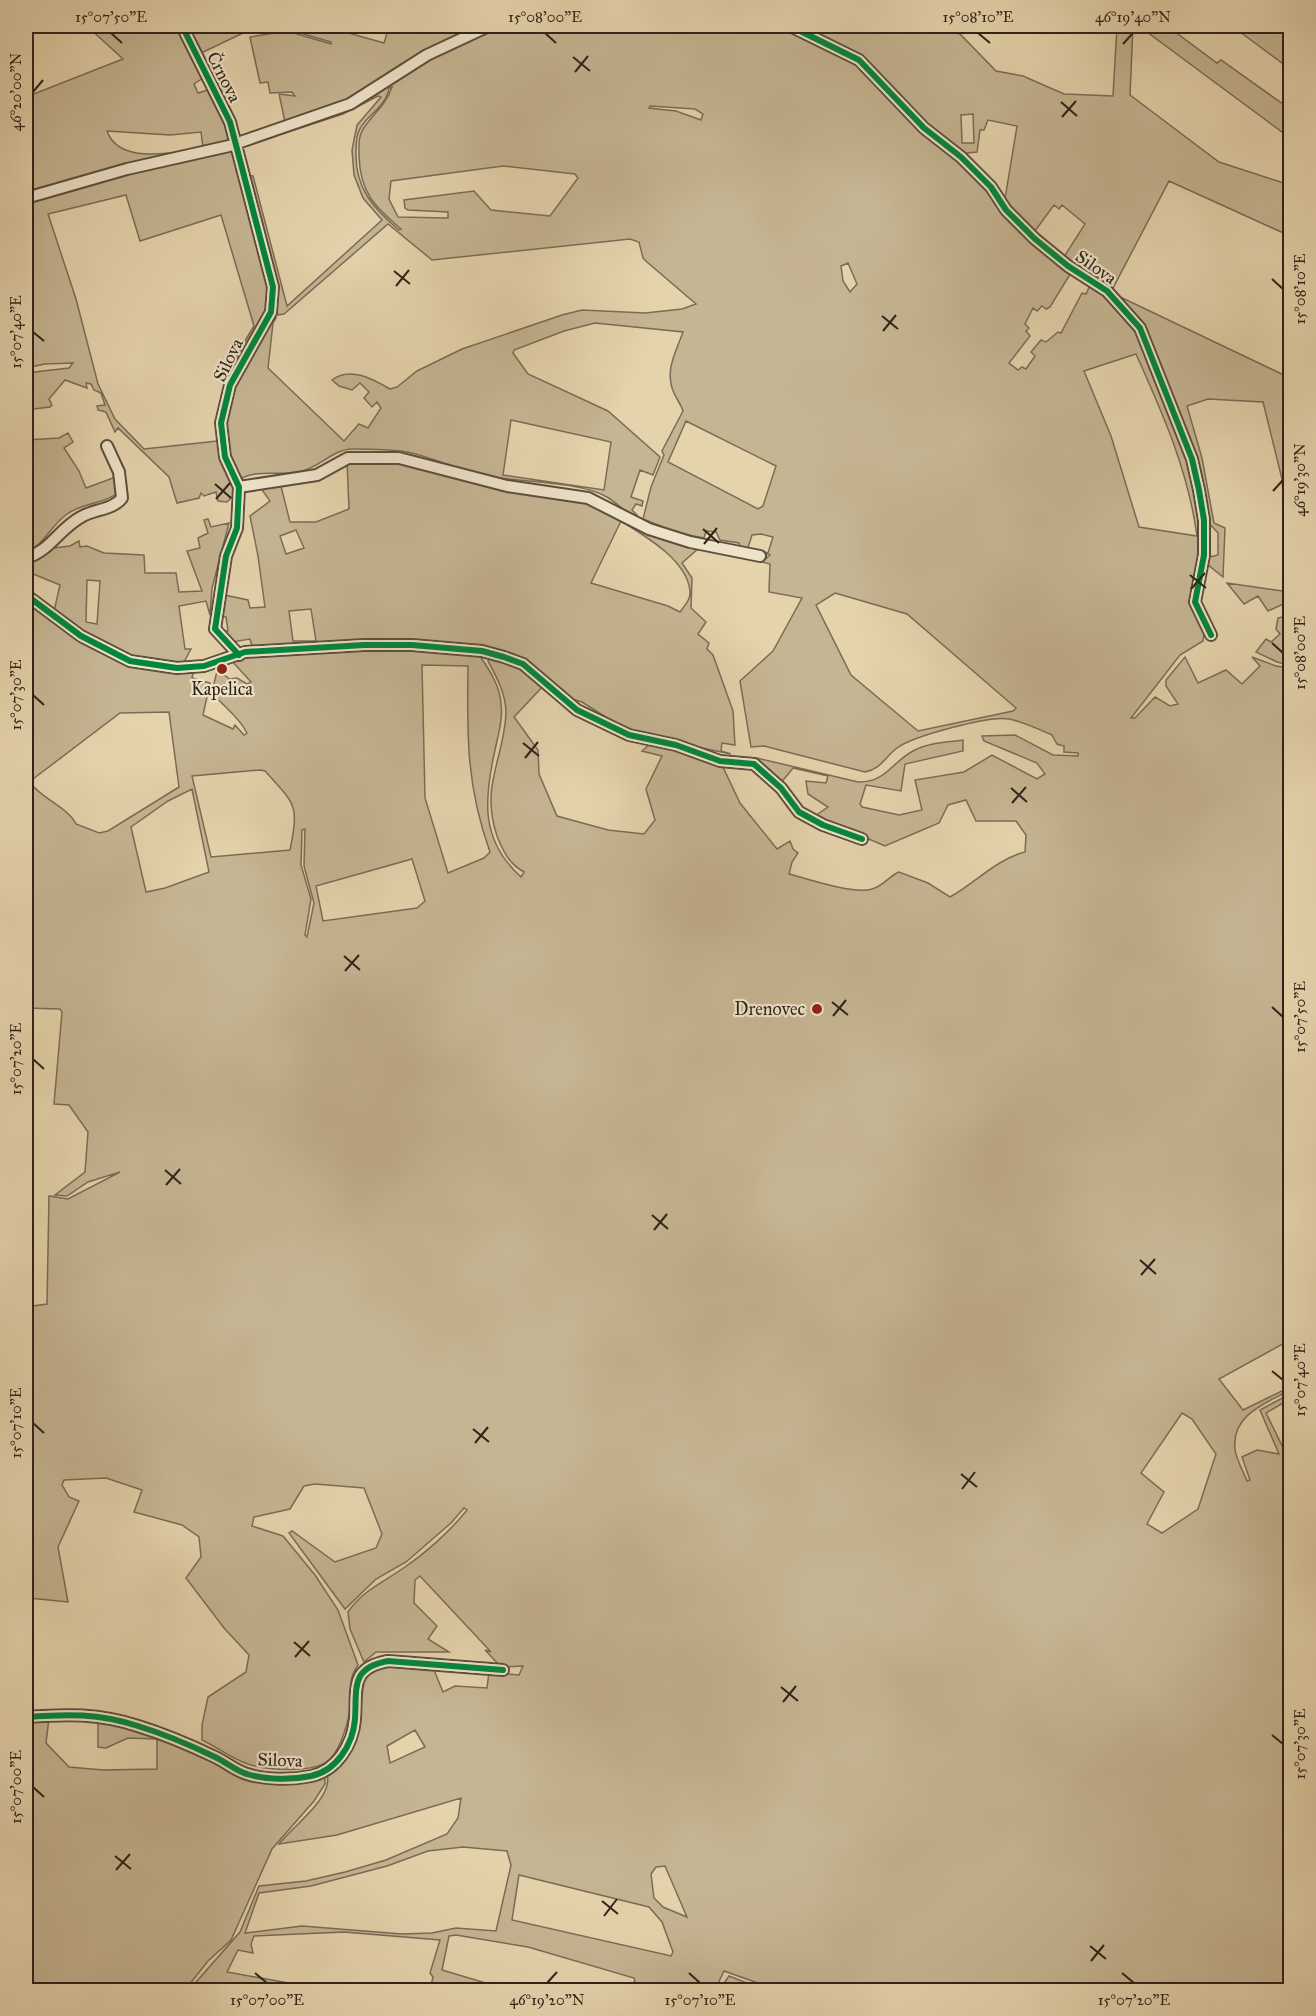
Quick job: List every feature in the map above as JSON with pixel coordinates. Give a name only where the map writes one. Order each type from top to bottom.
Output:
[{"type":"street","name":"Črnova","points":[[182,26],[230,122],[235,144]]},
{"type":"street","points":[[26,198],[126,169],[196,155],[235,144],[350,104],[427,55],[489,26]]},
{"type":"street","name":"Silova","points":[[790,26],[859,60],[924,128],[961,158],[991,187],[1006,210],[1035,239],[1068,266],[1107,291],[1140,328],[1192,459],[1204,520],[1204,555],[1195,602],[1211,635]]},
{"type":"street","name":"Silova","points":[[235,144],[261,233],[273,287],[271,312],[230,385],[221,423],[225,457],[239,488],[237,528],[226,556],[216,629],[239,655]]},
{"type":"street","points":[[26,558],[49,547],[69,525],[81,516],[117,505],[122,498],[120,472],[107,446]]},
{"type":"street","points":[[239,488],[317,475],[348,458],[399,458],[507,486],[588,498],[649,529],[690,543],[760,556]]},
{"type":"street","points":[[26,595],[81,636],[130,662],[177,668],[204,666],[239,655],[279,650],[412,645],[482,651],[504,657],[523,664],[577,710],[629,735],[676,745],[720,761],[754,764],[781,788],[800,812],[823,825],[862,839]]},
{"type":"street","name":"Silova","points":[[26,1718],[95,1714],[139,1726],[178,1741],[246,1774],[268,1778],[310,1777],[326,1772],[339,1760],[348,1746],[355,1719],[356,1683],[372,1664],[388,1661],[503,1670]]},
{"type":"shaded area","points":[[87,26],[178,26],[203,78],[194,84],[198,93],[208,90],[219,108],[228,128],[227,140],[220,145],[26,193],[26,97],[123,59]],"holes":[[[107,131],[170,135],[201,132],[203,148],[164,154],[136,153],[123,149],[113,142]]]},
{"type":"shaded area","points":[[186,26],[324,26],[384,43],[389,27],[387,26],[419,28],[419,26],[478,26],[426,51],[349,99],[285,122],[279,94],[295,96],[292,92],[270,93],[268,82],[260,83],[250,37],[287,31],[331,44],[331,42],[280,27],[243,33],[197,55]]},
{"type":"shaded area","points":[[498,26],[786,26],[850,56],[970,170],[1013,222],[1069,270],[1069,276],[1050,307],[1046,309],[1042,306],[1037,311],[1033,308],[1025,324],[1029,328],[1026,331],[1030,336],[1009,363],[1018,370],[1022,367],[1026,369],[1035,356],[1031,352],[1041,340],[1046,342],[1058,332],[1061,333],[1082,293],[1086,294],[1091,283],[1141,335],[1186,447],[1202,524],[1192,608],[1204,634],[1203,641],[1180,655],[1131,718],[1135,718],[1155,697],[1170,706],[1178,704],[1166,686],[1166,680],[1185,657],[1198,683],[1226,670],[1242,684],[1260,666],[1252,657],[1276,666],[1290,668],[1290,1340],[1219,1379],[1243,1410],[1290,1387],[1290,1390],[1261,1405],[1244,1419],[1235,1437],[1235,1449],[1247,1481],[1250,1480],[1242,1457],[1257,1450],[1279,1454],[1260,1410],[1290,1394],[1290,1399],[1266,1413],[1290,1462],[1290,1990],[719,1990],[729,1976],[757,1987],[758,1983],[724,1971],[715,1990],[625,1990],[635,1981],[634,1978],[528,1947],[456,1935],[449,1936],[442,1970],[509,1990],[447,1990],[438,1987],[436,1990],[430,1990],[433,1977],[430,1973],[440,1940],[344,1932],[254,1936],[251,1944],[253,1953],[238,1950],[227,1972],[327,1990],[189,1990],[240,1932],[259,1886],[306,1881],[386,1860],[447,1834],[458,1818],[461,1798],[337,1835],[279,1844],[318,1802],[327,1784],[327,1775],[340,1762],[360,1679],[377,1665],[434,1670],[443,1692],[455,1686],[487,1688],[489,1672],[519,1675],[523,1666],[501,1667],[485,1650],[491,1652],[420,1576],[415,1580],[414,1603],[437,1626],[428,1639],[449,1652],[376,1652],[364,1662],[350,1629],[348,1612],[367,1592],[430,1548],[467,1510],[464,1508],[451,1523],[406,1562],[376,1579],[345,1609],[289,1533],[292,1531],[335,1562],[376,1548],[382,1534],[364,1488],[315,1484],[304,1486],[290,1509],[254,1517],[252,1526],[283,1536],[315,1575],[338,1610],[358,1665],[352,1678],[352,1703],[343,1736],[333,1755],[322,1764],[301,1769],[256,1766],[236,1759],[202,1740],[202,1725],[208,1697],[246,1672],[249,1655],[224,1628],[186,1578],[201,1557],[199,1537],[182,1525],[134,1512],[142,1490],[106,1478],[64,1480],[62,1485],[69,1497],[79,1501],[58,1547],[68,1602],[29,1598],[26,1582],[26,1307],[47,1304],[49,1196],[68,1199],[120,1172],[88,1182],[67,1196],[55,1195],[85,1172],[88,1132],[69,1105],[54,1104],[62,1012],[60,1009],[26,1008],[26,602],[129,664],[194,670],[192,678],[210,683],[203,715],[233,729],[235,725],[244,735],[247,733],[239,721],[212,692],[218,667],[225,669],[224,675],[230,679],[237,678],[247,684],[251,682],[231,660],[239,656],[372,647],[479,655],[496,684],[501,710],[500,727],[491,768],[488,818],[498,848],[521,877],[524,872],[510,861],[504,852],[492,818],[492,787],[504,730],[506,706],[498,680],[488,661],[490,657],[517,664],[544,685],[514,717],[538,750],[539,774],[557,816],[608,830],[644,834],[655,820],[646,789],[662,756],[642,751],[650,744],[672,747],[722,765],[740,803],[777,849],[790,841],[793,849],[798,853],[792,862],[789,874],[843,888],[872,889],[899,872],[928,883],[950,897],[1005,860],[1025,852],[1026,835],[1016,821],[976,821],[966,800],[948,805],[939,823],[885,846],[815,816],[828,807],[808,794],[806,781],[826,783],[828,776],[793,768],[780,784],[743,758],[757,758],[858,782],[881,776],[905,756],[924,746],[963,740],[963,751],[905,764],[901,791],[866,785],[860,804],[862,807],[899,815],[922,810],[915,780],[964,772],[992,755],[1037,779],[1045,774],[1037,763],[984,741],[982,736],[1015,735],[1053,755],[1078,756],[1078,753],[1064,752],[1064,746],[1057,744],[1052,735],[1009,719],[986,720],[935,732],[897,748],[879,765],[865,772],[764,746],[751,747],[740,681],[773,651],[802,598],[769,592],[770,564],[762,562],[770,555],[758,550],[768,553],[773,537],[761,534],[752,535],[747,551],[741,550],[739,543],[720,540],[716,532],[706,531],[704,538],[678,533],[643,519],[651,487],[664,455],[662,451],[683,411],[674,393],[670,377],[672,362],[683,332],[595,323],[564,331],[514,350],[513,353],[528,374],[608,411],[660,457],[653,475],[640,470],[631,497],[643,501],[642,506],[636,504],[632,510],[637,518],[607,497],[581,488],[485,476],[417,454],[394,450],[345,450],[305,470],[251,475],[237,481],[222,431],[229,391],[273,316],[276,318],[273,323],[268,368],[344,441],[359,424],[368,428],[381,408],[377,402],[372,407],[364,398],[369,392],[360,383],[352,390],[339,386],[332,380],[339,376],[354,374],[376,381],[390,389],[397,387],[417,371],[462,349],[562,315],[582,310],[645,313],[682,309],[696,304],[647,262],[643,258],[639,242],[630,239],[432,260],[388,224],[284,314],[278,315],[239,147],[355,105],[431,57]],"holes":[[[392,87],[383,104],[361,132],[360,169],[370,197],[401,229],[399,230],[381,214],[367,196],[356,165],[356,143],[359,131],[384,100],[389,88]],[[378,96],[381,97],[357,125],[352,150],[354,175],[363,198],[382,220],[287,306],[253,176],[246,175],[242,147],[343,114]],[[650,106],[695,109],[703,114],[701,120],[676,111],[649,108]],[[503,166],[575,174],[578,178],[550,216],[491,210],[474,191],[404,200],[405,208],[408,210],[448,212],[448,218],[398,217],[389,199],[391,181]],[[848,263],[857,284],[850,292],[843,281],[841,266]],[[1136,354],[1181,465],[1197,536],[1139,527],[1111,436],[1084,371]],[[511,420],[611,442],[604,490],[503,475]],[[686,421],[776,466],[763,506],[758,509],[668,462]],[[835,593],[907,614],[1016,708],[1013,711],[918,731],[851,675],[816,605]],[[422,665],[468,666],[468,738],[472,782],[490,852],[484,858],[448,873],[425,798]],[[169,712],[179,787],[108,831],[99,833],[76,824],[68,814],[33,786],[33,779],[120,713]],[[265,771],[289,799],[294,814],[290,850],[211,857],[192,776]],[[192,789],[209,872],[165,888],[146,892],[131,827],[168,801]],[[305,829],[304,866],[314,903],[307,937],[305,935],[311,899],[301,865],[302,830]],[[412,859],[425,901],[417,908],[323,921],[316,886]],[[1182,1413],[1192,1419],[1216,1454],[1198,1509],[1162,1533],[1147,1524],[1164,1492],[1141,1473]],[[415,1730],[425,1747],[390,1763],[387,1746]],[[463,1847],[507,1851],[511,1865],[496,1931],[456,1928],[432,1933],[402,1934],[302,1926],[245,1933],[259,1893],[311,1886],[387,1866],[428,1851]],[[665,1866],[687,1917],[663,1907],[654,1898],[651,1874],[656,1867]],[[519,1875],[649,1907],[662,1922],[673,1952],[671,1956],[512,1920]]]},
{"type":"shaded area","points":[[792,26],[932,26],[960,34],[996,71],[1023,76],[1064,94],[1113,96],[1117,26],[1133,26],[1130,95],[1219,162],[1290,185],[1290,236],[1169,181],[1111,292],[1062,260],[1085,224],[1062,205],[1059,209],[1054,205],[1032,235],[1004,205],[1017,126],[988,120],[984,130],[980,130],[977,152],[967,153],[966,160],[925,127],[877,74]],"holes":[[[973,114],[974,143],[962,143],[961,115]]]},
{"type":"shaded area","points":[[1139,26],[1167,26],[1217,63],[1221,60],[1290,109],[1290,138]]},
{"type":"shaded area","points":[[1232,26],[1290,26],[1290,69]]},
{"type":"shaded area","points":[[230,151],[234,156],[270,281],[268,312],[221,406],[234,495],[227,502],[218,501],[216,492],[204,496],[201,493],[199,498],[177,503],[169,477],[118,428],[115,432],[106,412],[98,410],[97,406],[105,405],[101,393],[94,390],[91,384],[86,383],[87,388],[65,380],[49,399],[52,405],[50,407],[26,410],[26,373],[69,368],[73,363],[45,364],[26,368],[26,202],[93,182]],"holes":[[[126,195],[140,241],[221,215],[254,326],[226,380],[219,409],[217,441],[144,449],[115,419],[98,384],[76,299],[48,214]]]},
{"type":"shaded area","points":[[1114,294],[1290,378],[1290,554],[1287,553],[1282,479],[1263,402],[1208,399],[1187,406],[1202,458],[1214,523],[1225,528],[1223,577],[1207,564],[1206,558],[1218,555],[1218,533],[1207,521],[1151,346]]},
{"type":"shaded area","points":[[68,433],[73,442],[64,448],[79,471],[86,488],[118,476],[118,493],[73,510],[56,524],[38,545],[26,551],[26,440],[59,438]]},
{"type":"shaded area","points":[[378,459],[585,499],[699,548],[682,563],[692,578],[691,608],[706,622],[698,634],[709,643],[707,649],[713,655],[733,711],[735,745],[722,743],[721,751],[731,754],[644,736],[623,728],[582,702],[565,697],[542,676],[474,647],[253,649],[250,639],[232,642],[224,631],[228,631],[226,617],[220,616],[224,595],[248,600],[250,608],[265,607],[250,516],[270,501],[260,487],[281,486],[290,522],[316,522],[349,509],[347,461]],"holes":[[[621,521],[653,542],[673,559],[687,580],[690,594],[680,612],[668,606],[591,583]],[[296,530],[304,548],[286,554],[280,536]],[[311,609],[316,641],[293,641],[289,611]]]},
{"type":"shaded area","points":[[208,519],[211,527],[229,523],[212,588],[210,615],[206,601],[179,606],[185,649],[191,649],[182,666],[140,662],[63,622],[54,611],[60,585],[26,571],[26,561],[53,548],[70,546],[79,541],[80,547],[87,546],[104,553],[144,555],[145,573],[176,573],[179,592],[202,591],[187,551],[200,548],[198,538],[208,533],[204,520]],"holes":[[[87,580],[100,581],[97,624],[86,622]]]},
{"type":"shaded area","points":[[1227,583],[1290,592],[1290,601],[1268,611],[1258,596],[1244,604]]},
{"type":"shaded area","points":[[1290,615],[1290,665],[1277,662],[1256,652],[1266,639],[1271,642],[1280,634],[1276,629],[1278,618]]},
{"type":"shaded area","points":[[49,1718],[46,1743],[69,1767],[103,1770],[157,1769],[157,1739],[128,1738],[106,1748],[98,1747],[98,1718],[174,1742],[243,1776],[325,1778],[325,1784],[314,1801],[272,1849],[231,1940],[208,1961],[185,1990],[26,1990],[26,1720]]},
{"type":"cycle path","points":[[182,26],[230,122],[273,287],[271,312],[230,385],[221,423],[225,457],[239,487],[237,528],[226,556],[215,629],[239,655]]},
{"type":"cycle path","points":[[790,26],[859,60],[924,128],[961,157],[991,187],[1006,210],[1035,239],[1068,266],[1107,291],[1140,328],[1192,459],[1204,520],[1204,555],[1195,602],[1211,635]]},
{"type":"cycle path","points":[[26,595],[81,636],[130,661],[177,668],[204,666],[245,652],[364,645],[412,645],[482,651],[504,657],[523,664],[577,710],[629,735],[676,745],[720,761],[754,764],[781,788],[799,812],[823,825],[862,839]]},
{"type":"cycle path","points":[[26,1717],[82,1716],[123,1722],[187,1744],[247,1774],[279,1779],[296,1778],[320,1773],[328,1769],[342,1755],[354,1729],[358,1681],[361,1674],[376,1664],[388,1661],[503,1670]]},
{"type":"place","name":"Kapelica","points":[[222,669]]},
{"type":"place","name":"Drenovec","points":[[817,1009]]}]
